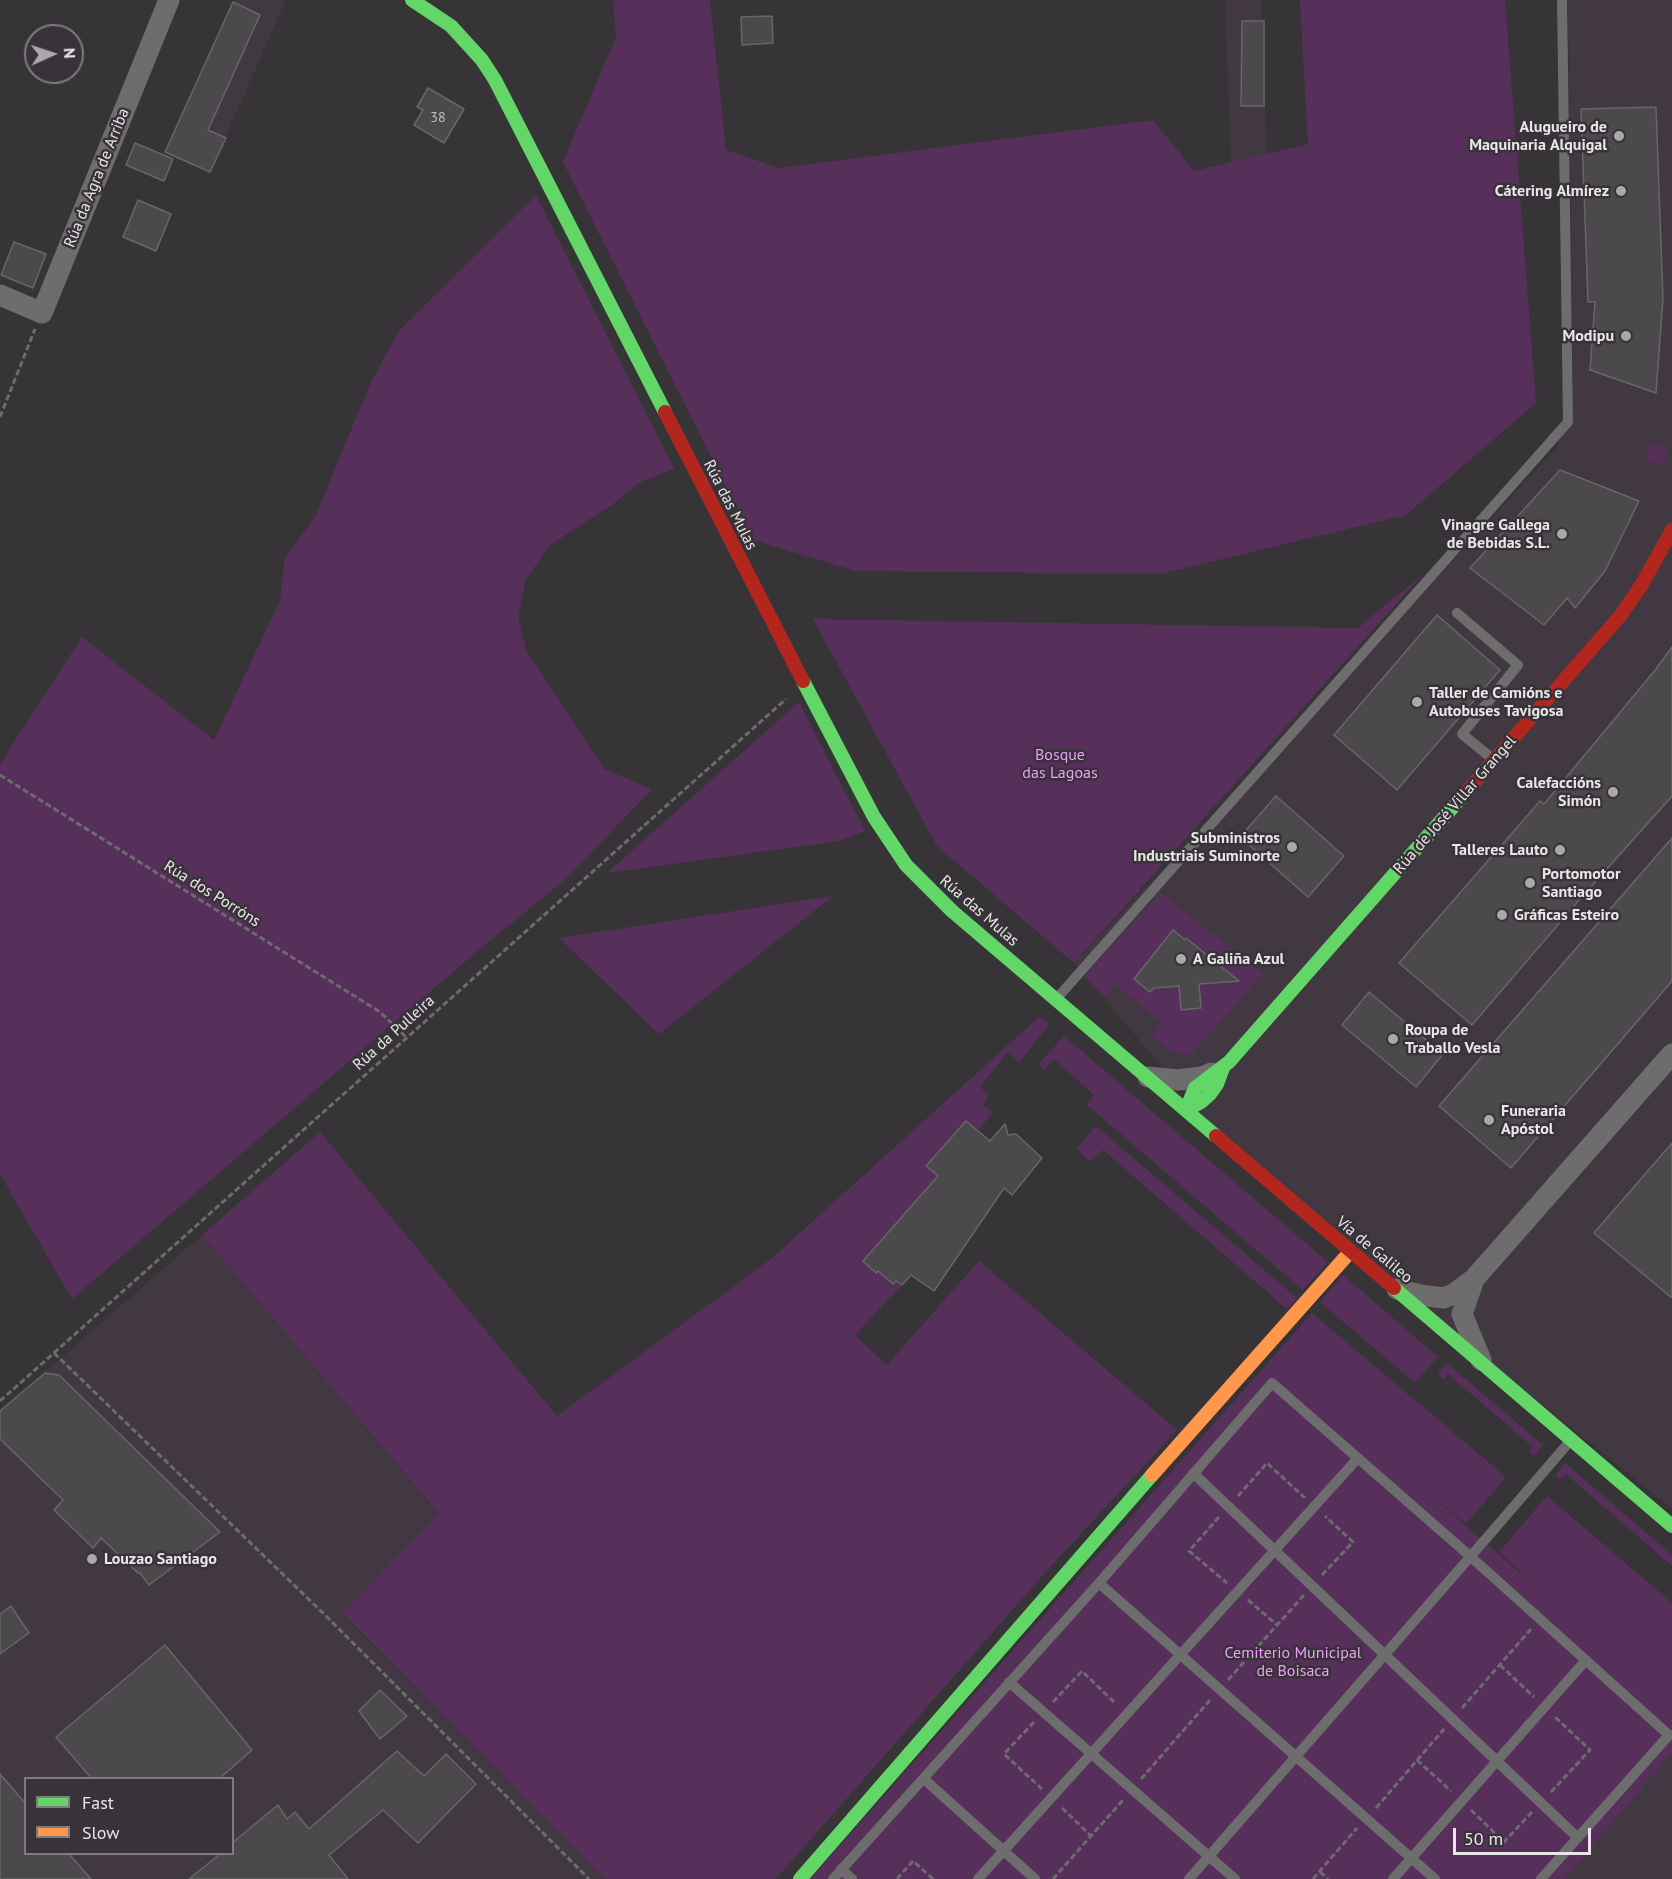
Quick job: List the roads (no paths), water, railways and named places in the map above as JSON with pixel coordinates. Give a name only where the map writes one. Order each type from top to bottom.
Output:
[{"type":"street","name":"Rúa da Agra de Arriba","points":[[0,295],[42,313],[169,0]]},
{"type":"street","name":"Rúa das Mulas","points":[[412,0],[451,26],[482,60],[495,80],[874,817],[906,865],[928,888],[1056,999]]},
{"type":"street","name":"Rúa de José Villar Grangel","points":[[1186,1110],[1195,1088],[1223,1068],[1597,644],[1621,615],[1642,584],[1672,530]]},
{"type":"street","name":"Vía de Galileo","points":[[1056,999],[1672,1526]]},
{"type":"street","points":[[1424,1313],[1432,1304],[1455,1293],[1474,1279],[1672,1054]]},
{"type":"street","name":"Rúa de José Villar Grangel","points":[[1148,1077],[1178,1080],[1202,1077],[1223,1068]]},
{"type":"street","name":"Rúa de José Villar Grangel","points":[[1220,1140],[1214,1105],[1223,1068]]},
{"type":"street","points":[[801,1879],[1204,1416],[1350,1252]]},
{"type":"street","points":[[1451,1336],[1460,1321],[1474,1279]]},
{"type":"street","points":[[1395,1289],[1444,1298],[1458,1306],[1482,1362]]},
{"type":"lane","points":[[1056,999],[1568,422],[1562,0]]},
{"type":"lane","points":[[1457,614],[1518,665],[1462,734],[1494,761]]},
{"type":"lane","points":[[833,1879],[1099,1583],[1272,1383],[1471,1557],[1669,1735],[1541,1879]]},
{"type":"lane","points":[[1189,1879],[1471,1557],[1571,1439]]},
{"type":"lane","points":[[978,1879],[1358,1458]]},
{"type":"lane","points":[[1193,1473],[1578,1838]]},
{"type":"lane","points":[[1099,1583],[1435,1879]]},
{"type":"lane","points":[[1393,1879],[1586,1660]]},
{"type":"lane","points":[[1009,1682],[1235,1879]]},
{"type":"lane","points":[[924,1779],[1035,1879]]},
{"type":"lane","points":[[841,1869],[852,1879]]},
{"type":"place","name":"Alugueiro de Maquinaria Alquigal","points":[[1619,136]]},
{"type":"place","name":"Cátering Almírez","points":[[1621,191]]},
{"type":"place","name":"Modipu","points":[[1626,336]]},
{"type":"place","name":"Vinagre Gallega de Bebidas S.L.","points":[[1562,534]]},
{"type":"place","name":"Taller de Camións e Autobuses Tavigosa","points":[[1417,702]]},
{"type":"place","name":"Calefaccións Simón","points":[[1613,792]]},
{"type":"place","name":"Subministros Industriais Suminorte","points":[[1292,847]]},
{"type":"place","name":"Talleres Lauto","points":[[1560,850]]},
{"type":"place","name":"Portomotor Santiago","points":[[1530,883]]},
{"type":"place","name":"Gráficas Esteiro","points":[[1502,915]]},
{"type":"place","name":"A Galiña Azul","points":[[1181,959]]},
{"type":"place","name":"Roupa de Traballo Vesla","points":[[1393,1039]]},
{"type":"place","name":"Funeraria Apóstol","points":[[1489,1120]]},
{"type":"place","name":"Louzao Santiago","points":[[92,1559]]},
{"type":"park label","name":"Bosque das Lagoas","points":[[1060,764]]},
{"type":"park label","name":"Cemiterio Municipal de Boisaca","points":[[1293,1662]]}]
